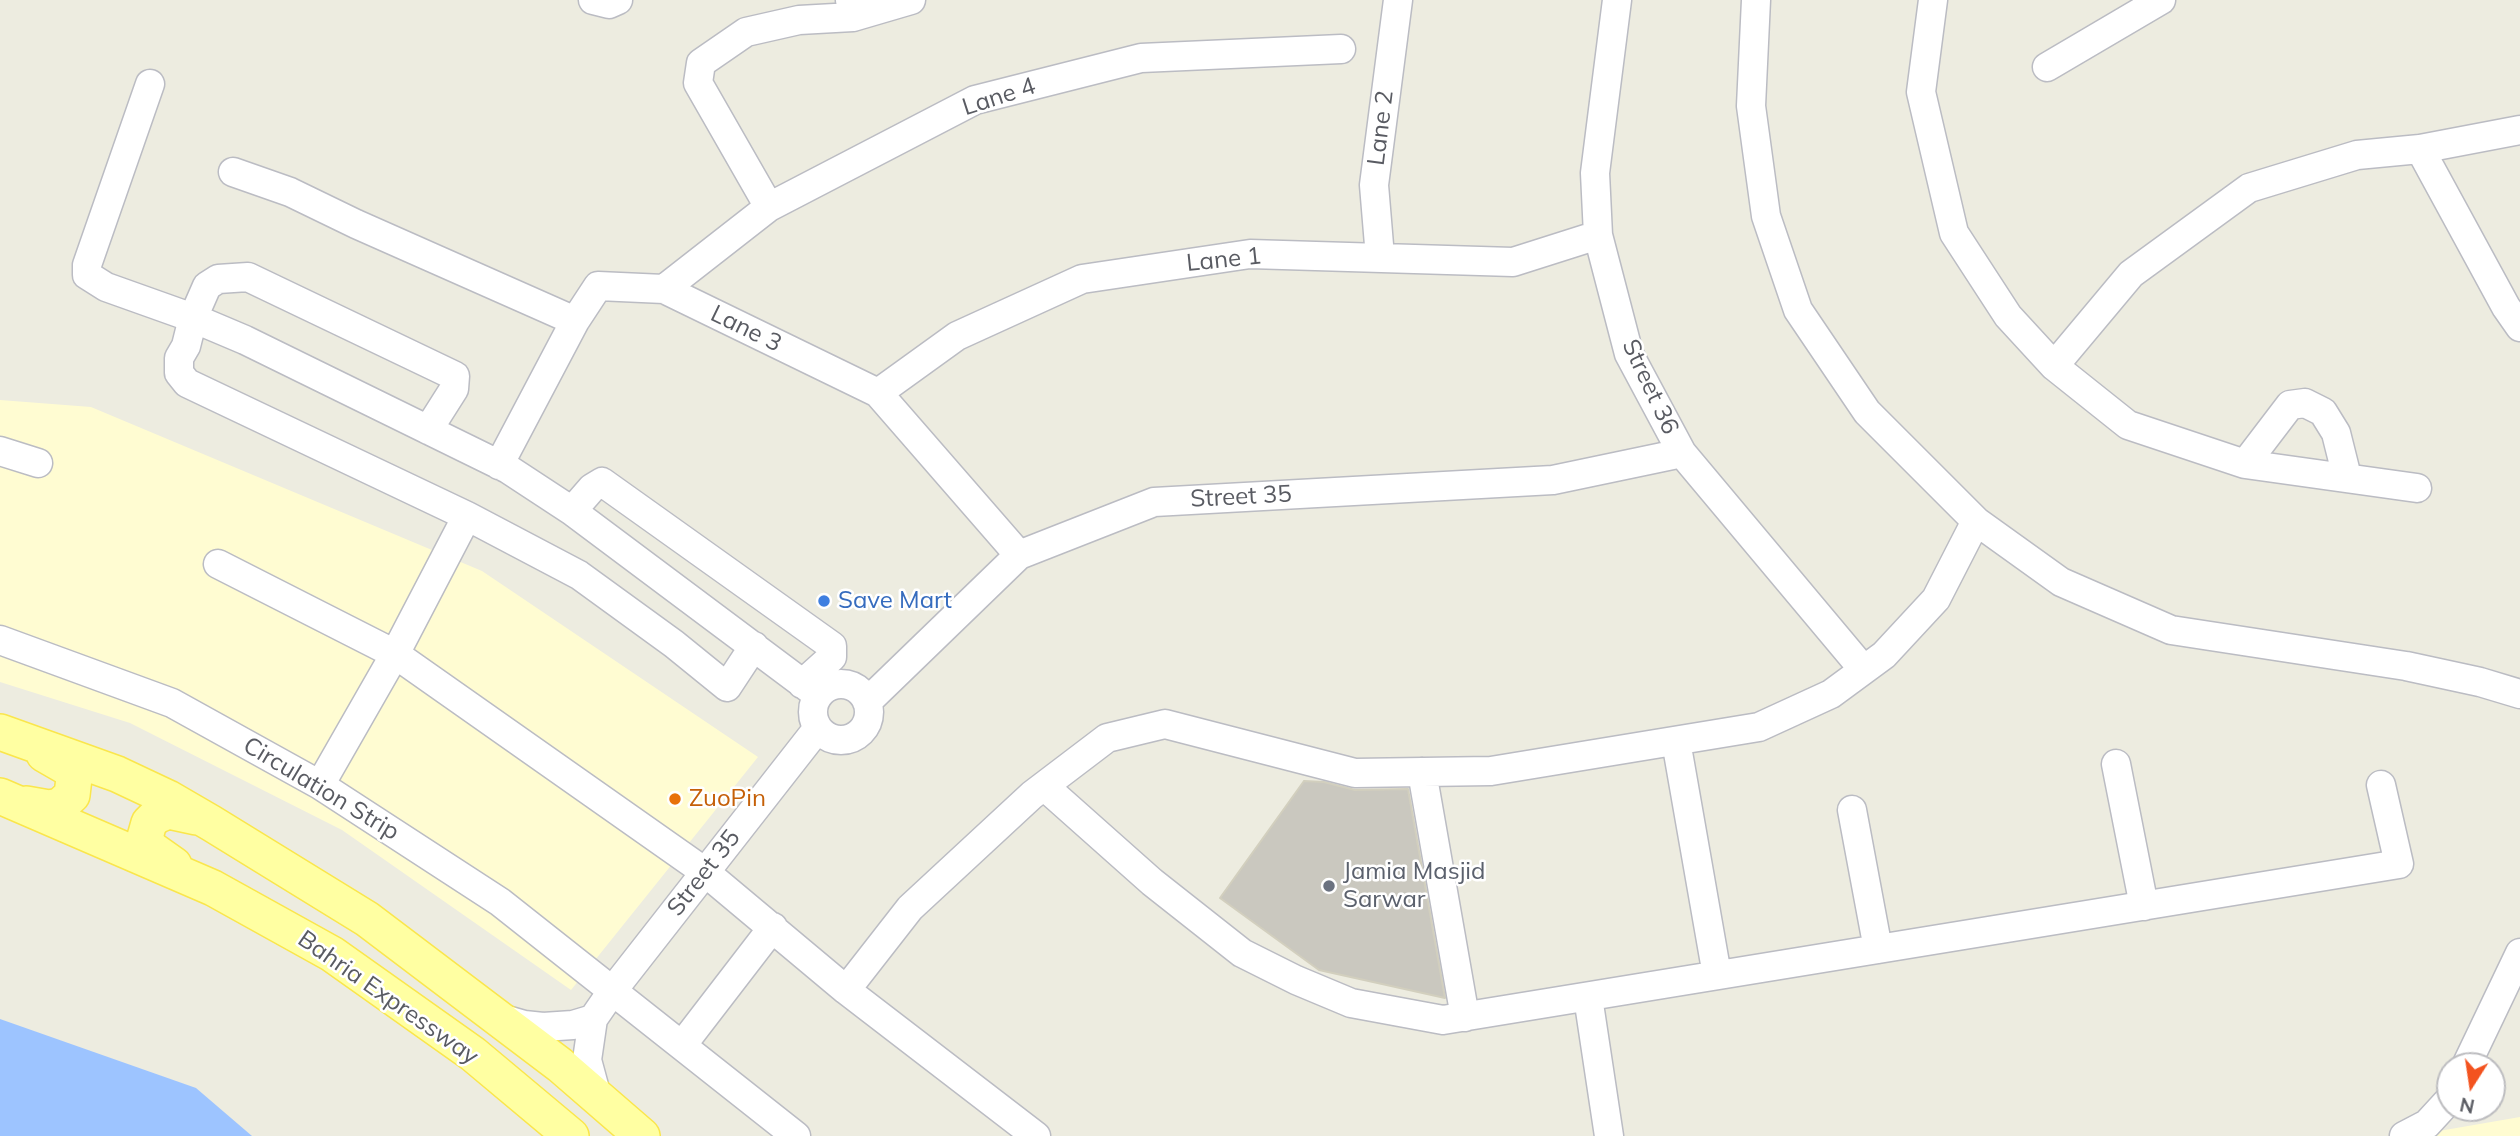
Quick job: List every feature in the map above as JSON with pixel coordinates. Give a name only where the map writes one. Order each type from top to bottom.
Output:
[{"type":"main road","points":[[0,732],[61,762],[70,769],[74,778],[72,795],[60,806],[49,808],[6,799]]},
{"type":"main road","name":"Bahria Expressway","points":[[0,732],[117,774],[168,798],[367,919],[502,1019],[642,1136]]},
{"type":"main road","name":"Bahria Expressway","points":[[6,799],[213,888],[332,954],[473,1055],[570,1136]]},
{"type":"main road","points":[[212,823],[168,811],[151,820],[145,837],[150,848],[163,859],[213,888]]},
{"type":"street","points":[[593,0],[610,4],[618,0]]},
{"type":"street","points":[[769,207],[698,83],[701,63],[746,32],[911,0]]},
{"type":"street","name":"Lane 2","points":[[1380,257],[1374,185],[1398,0]]},
{"type":"street","name":"Street 36","points":[[1617,0],[1595,173],[1598,234],[1629,354],[1682,453],[1863,669]]},
{"type":"street","points":[[1756,0],[1751,106],[1766,216],[1797,310],[1867,412],[1976,521],[2061,582],[2171,630],[2406,666],[2480,682],[2520,694]]},
{"type":"street","points":[[1933,0],[1922,92],[1954,233],[2008,316],[2054,366],[2128,425],[2245,464],[2417,488]]},
{"type":"street","points":[[2048,67],[2158,1]]},
{"type":"street","name":"Lane 4","points":[[664,289],[769,207],[975,100],[1141,58],[1341,49]]},
{"type":"street","points":[[150,84],[87,265],[87,275],[106,287],[245,340],[499,465],[572,511],[810,690]]},
{"type":"street","points":[[2054,366],[2131,274],[2249,188],[2357,155],[2420,149],[2520,130]]},
{"type":"street","points":[[2420,149],[2506,307],[2520,327]]},
{"type":"street","points":[[233,173],[290,192],[575,321]]},
{"type":"street","name":"Lane 1","points":[[878,393],[957,336],[1082,279],[1250,254],[1513,262],[1598,234]]},
{"type":"street","points":[[428,430],[454,389],[455,376],[248,277],[218,279],[207,286],[193,318],[186,346],[179,358],[179,373],[187,383],[467,516],[579,575],[674,643],[727,687],[754,646]]},
{"type":"street","name":"Lane 3","points":[[499,465],[575,321],[598,286],[664,289],[878,393],[1019,555]]},
{"type":"street","points":[[2245,464],[2290,405],[2305,403],[2323,412],[2336,432],[2347,477]]},
{"type":"street","points":[[0,451],[38,463]]},
{"type":"street","name":"Street 35","points":[[867,702],[1019,555],[1154,502],[1553,480],[1682,453]]},
{"type":"street","points":[[572,511],[592,488],[602,482],[832,646],[832,657],[810,690],[812,712],[818,728],[833,739],[851,738],[865,726],[869,714],[867,702],[860,692],[842,684],[810,690]]},
{"type":"street","points":[[320,785],[395,654],[467,516]]},
{"type":"street","points":[[846,990],[910,908],[1044,786],[1107,738],[1165,724],[1355,773],[1492,771],[1759,727],[1831,694],[1884,654],[1936,599],[1976,521]]},
{"type":"street","points":[[218,564],[395,654],[705,872],[846,990],[1035,1136]]},
{"type":"street","name":"Circulation Strip","points":[[0,640],[172,703],[320,785],[500,902],[796,1136]]},
{"type":"street","name":"Street 35","points":[[593,1019],[818,728]]},
{"type":"street","points":[[1676,741],[1717,975]]},
{"type":"street","points":[[2116,764],[2144,906]]},
{"type":"street","points":[[1422,772],[1465,1017]]},
{"type":"street","points":[[1044,786],[1152,882],[1242,953],[1351,1003],[1443,1020],[2399,864],[2381,785]]},
{"type":"street","points":[[1852,810],[1878,949]]},
{"type":"street","points":[[683,1044],[773,927]]},
{"type":"street","points":[[2473,1052],[2520,953]]},
{"type":"street","points":[[1588,997],[1609,1136]]},
{"type":"street","points":[[502,1019],[542,1027],[573,1025],[593,1019],[587,1060],[597,1097]]},
{"type":"street","points":[[2404,1136],[2427,1124],[2436,1115]]},
{"type":"shaded area","points":[[0,400],[91,407],[482,571],[758,757],[571,990],[342,830],[130,723],[0,682]]},
{"type":"shaded area","points":[[2520,1117],[2520,1136],[2410,1136],[2491,1122],[2506,1122],[2506,1119]]},
{"type":"water","points":[[0,1019],[196,1088],[252,1136],[0,1136]]},
{"type":"building","name":"Jamia Masjid Sarwar","points":[[1304,781],[1324,782],[1355,790],[1408,789],[1445,998],[1319,970],[1220,898]]},
{"type":"place","name":"Save Mart","points":[[824,601]]},
{"type":"place","name":"ZuoPin","points":[[675,799]]},
{"type":"place","name":"Jamia Masjid Sarwar","points":[[1329,886]]}]
